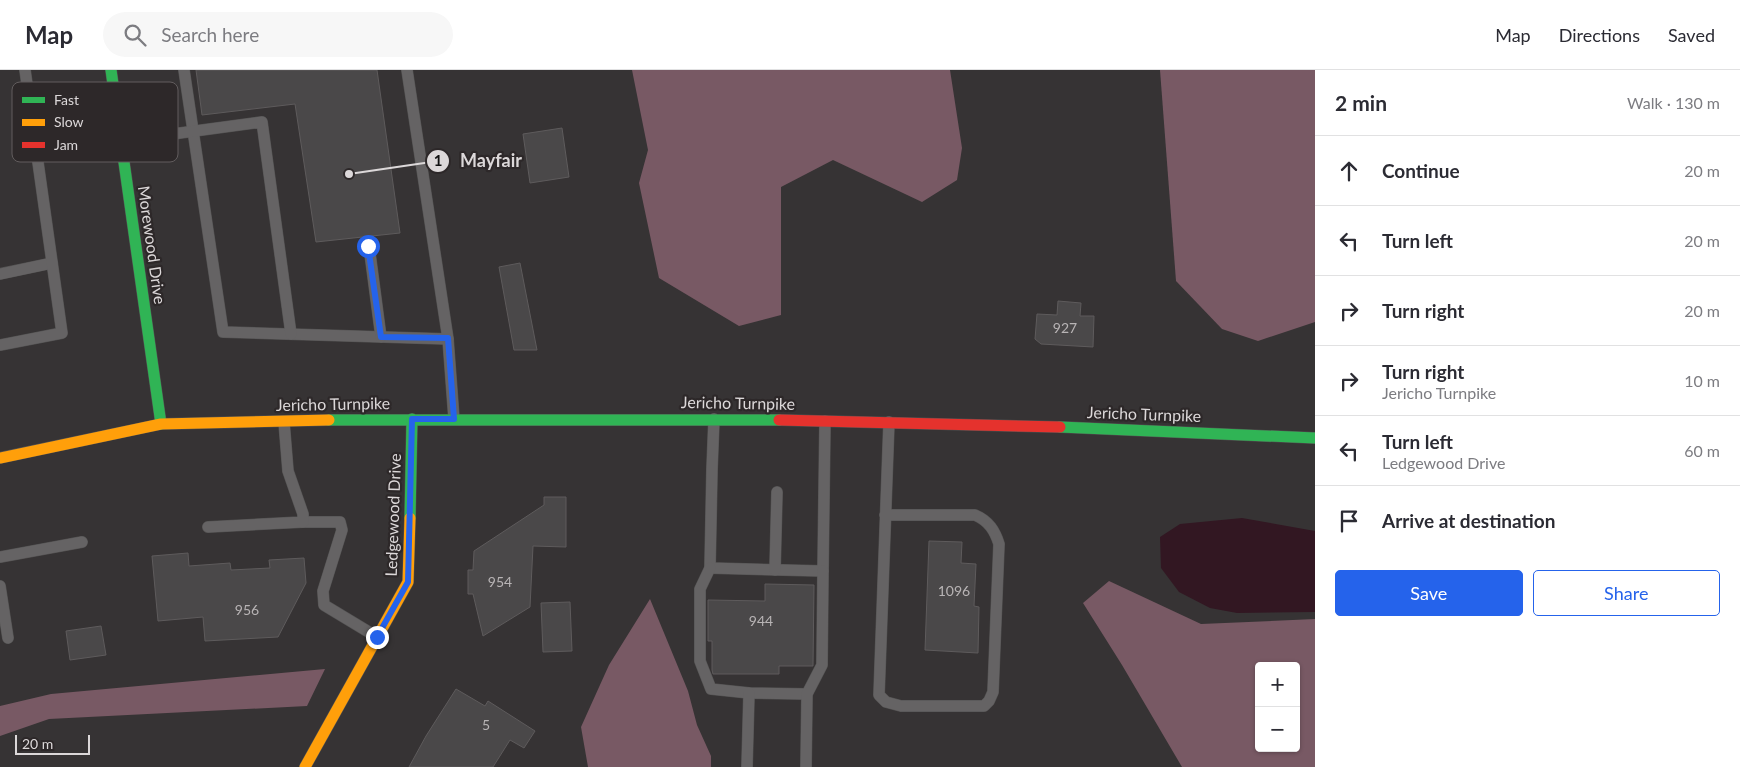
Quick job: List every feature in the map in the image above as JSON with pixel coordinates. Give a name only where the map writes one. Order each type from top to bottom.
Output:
[{"type":"main road","name":"Morewood Drive","points":[[124,162],[161,424]]},
{"type":"main road","name":"Jericho Turnpike","points":[[0,458],[161,424],[412,419],[714,419],[889,422],[1096,428],[1315,438]]},
{"type":"main road","name":"Ledgewood Drive","points":[[305,767],[408,582],[412,419]]},
{"type":"lane","points":[[184,70],[223,332],[448,338]]},
{"type":"lane","points":[[407,70],[448,338],[454,419]]},
{"type":"lane","points":[[178,133],[262,122],[291,334]]},
{"type":"lane","points":[[0,345],[62,333],[38,162]]},
{"type":"lane","points":[[368,246],[381,337]]},
{"type":"lane","points":[[0,274],[52,263]]},
{"type":"lane","points":[[714,419],[710,568],[700,589],[700,661],[711,689],[749,693],[807,694]]},
{"type":"lane","points":[[806,767],[807,694],[822,665],[825,421]]},
{"type":"lane","points":[[284,422],[288,471],[303,514],[303,522]]},
{"type":"lane","points":[[885,515],[976,515],[984,518],[991,525],[999,544],[993,692],[989,701],[984,706],[901,706],[886,702],[878,695],[885,515],[889,422]]},
{"type":"lane","points":[[775,570],[777,492]]},
{"type":"lane","points":[[208,527],[340,522],[342,530],[323,591],[324,605],[377,637]]},
{"type":"lane","points":[[0,557],[82,542]]},
{"type":"lane","points":[[710,568],[823,571]]},
{"type":"lane","points":[[0,586],[8,638]]},
{"type":"lane","points":[[747,767],[749,693]]},
{"type":"shaded area","points":[[632,70],[950,70],[962,148],[957,180],[922,202],[833,160],[781,187],[781,315],[739,326],[659,278],[639,183],[648,150]]},
{"type":"shaded area","points":[[1160,70],[1315,70],[1315,322],[1258,341],[1222,329],[1176,281]]},
{"type":"shaded area","points":[[1242,518],[1315,531],[1315,612],[1237,613],[1210,608],[1179,592],[1161,568],[1160,537],[1180,524]]},
{"type":"shaded area","points":[[1109,581],[1201,624],[1315,619],[1315,767],[1182,767],[1083,603]]},
{"type":"shaded area","points":[[650,599],[688,691],[697,725],[711,756],[711,767],[588,767],[581,727],[609,665]]},
{"type":"shaded area","points":[[325,669],[307,706],[49,719],[0,736],[0,706],[51,694]]},
{"type":"building","points":[[196,70],[377,70],[400,233],[316,242],[295,104],[202,115]]},
{"type":"building","points":[[562,128],[569,177],[530,183],[523,134]]},
{"type":"building","points":[[520,263],[537,350],[514,350],[499,267]]},
{"type":"building","points":[[1058,301],[1081,303],[1080,316],[1094,316],[1093,347],[1041,344],[1035,339],[1037,314],[1057,315]]},
{"type":"building","points":[[544,497],[566,497],[566,547],[533,546],[530,607],[483,636],[473,594],[468,594],[468,570],[473,570],[474,551],[544,505]]},
{"type":"building","points":[[929,541],[962,542],[961,563],[976,564],[974,606],[979,607],[978,653],[925,650]]},
{"type":"building","points":[[188,553],[189,566],[230,563],[231,570],[270,568],[269,560],[304,558],[306,583],[278,637],[205,641],[203,617],[158,621],[152,556]]},
{"type":"building","points":[[765,584],[814,585],[813,666],[779,666],[779,674],[713,674],[712,641],[708,641],[708,600],[765,601]]},
{"type":"building","points":[[570,602],[572,651],[543,652],[541,603]]},
{"type":"building","points":[[101,626],[106,655],[70,660],[66,631]]},
{"type":"building","points":[[456,689],[485,706],[488,701],[535,731],[524,748],[510,740],[493,767],[409,767],[426,736]]},
{"type":"traffic: fast","points":[[111,70],[113,82]]},
{"type":"traffic: fast","points":[[124,162],[161,424]]},
{"type":"traffic: fast","points":[[410,518],[412,419]]},
{"type":"traffic: fast","points":[[329,420],[779,420]]},
{"type":"traffic: fast","points":[[1060,427],[1315,438]]},
{"type":"traffic: slow","points":[[0,458],[161,424],[329,420]]},
{"type":"traffic: slow","points":[[305,767],[408,582],[410,518]]},
{"type":"traffic: jam","points":[[779,420],[1060,427]]},
{"type":"place","name":"Mayfair","points":[[349,174]]},
{"type":"route","points":[[368,246],[381,337],[448,338],[454,419],[412,419],[408,582],[377,637]]}]
